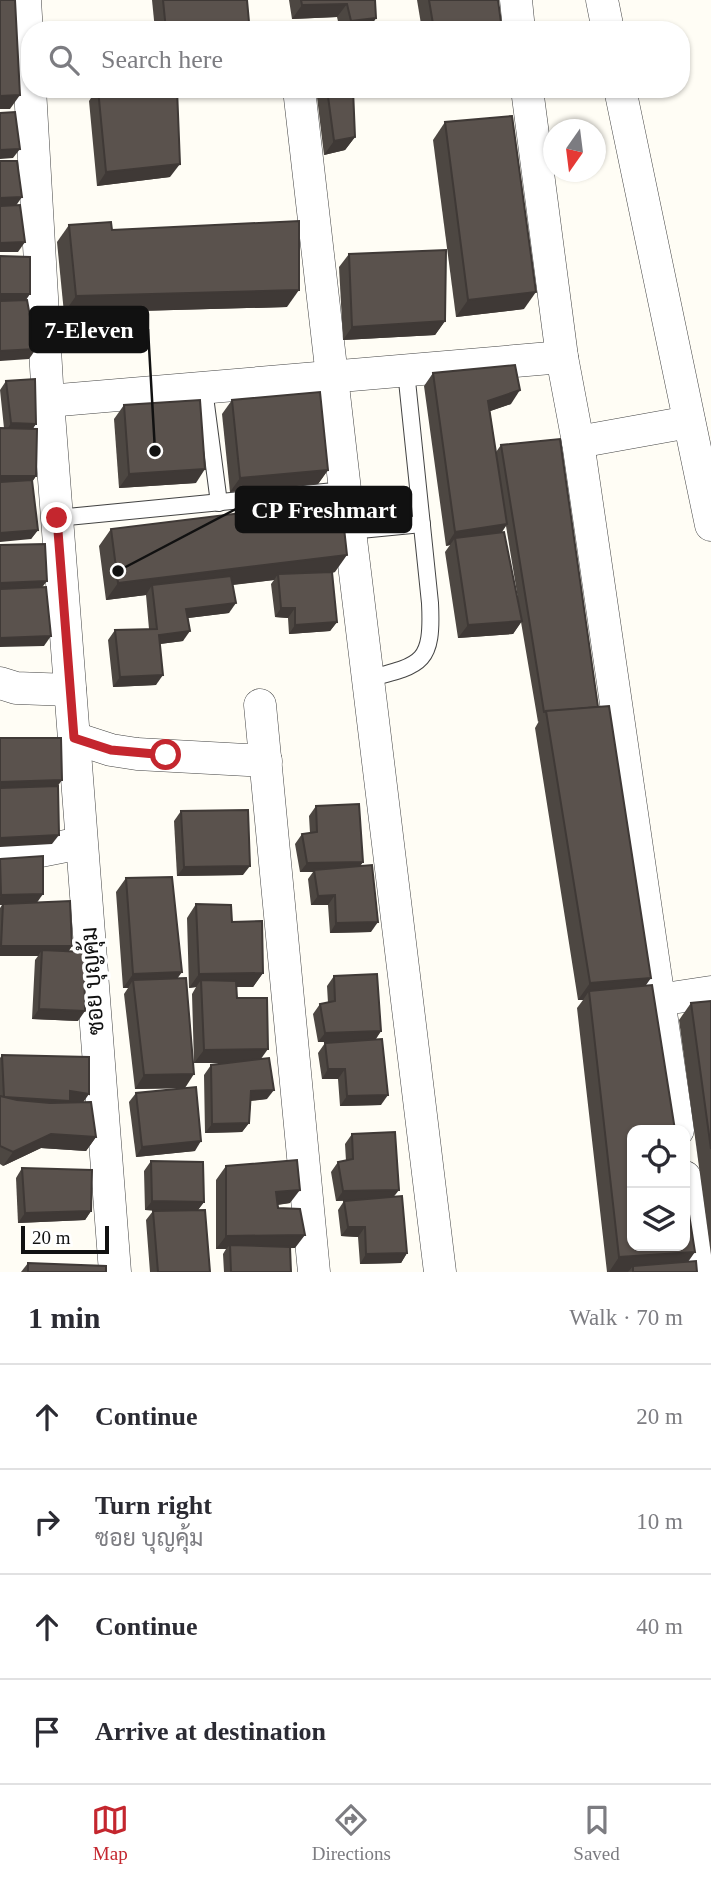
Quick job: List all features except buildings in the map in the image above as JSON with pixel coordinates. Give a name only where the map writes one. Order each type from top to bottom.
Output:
[{"type":"street","points":[[25,0],[26,21]]},
{"type":"street","points":[[516,0],[518,21]]},
{"type":"street","points":[[602,0],[606,21]]},
{"type":"street","name":"ซอย บุญคุ้ม","points":[[31,98],[48,401],[115,1272]]},
{"type":"street","points":[[300,98],[349,531],[440,1272]]},
{"type":"street","points":[[528,98],[562,357],[578,442],[677,1125]]},
{"type":"street","points":[[623,98],[711,525]]},
{"type":"street","points":[[48,401],[562,357]]},
{"type":"street","points":[[578,442],[689,422]]},
{"type":"street","points":[[0,683],[16,688],[70,691]]},
{"type":"street","points":[[260,705],[314,1272]]},
{"type":"street","points":[[74,738],[111,750],[137,754],[266,761]]},
{"type":"street","points":[[0,859],[81,843]]},
{"type":"street","points":[[658,1000],[711,992]]},
{"type":"street","points":[[687,1188],[699,1272]]},
{"type":"lane","points":[[367,679],[406,669],[419,661],[428,645],[431,629],[406,370]]},
{"type":"lane","points":[[204,389],[219,503]]},
{"type":"lane","points":[[57,518],[345,490]]},
{"type":"lane","points":[[349,531],[422,524]]},
{"type":"place","name":"7-Eleven","points":[[155,451]]},
{"type":"place","name":"CP Freshmart","points":[[118,571]]},
{"type":"route","points":[[57,518],[74,738],[111,750],[166,755]]}]
